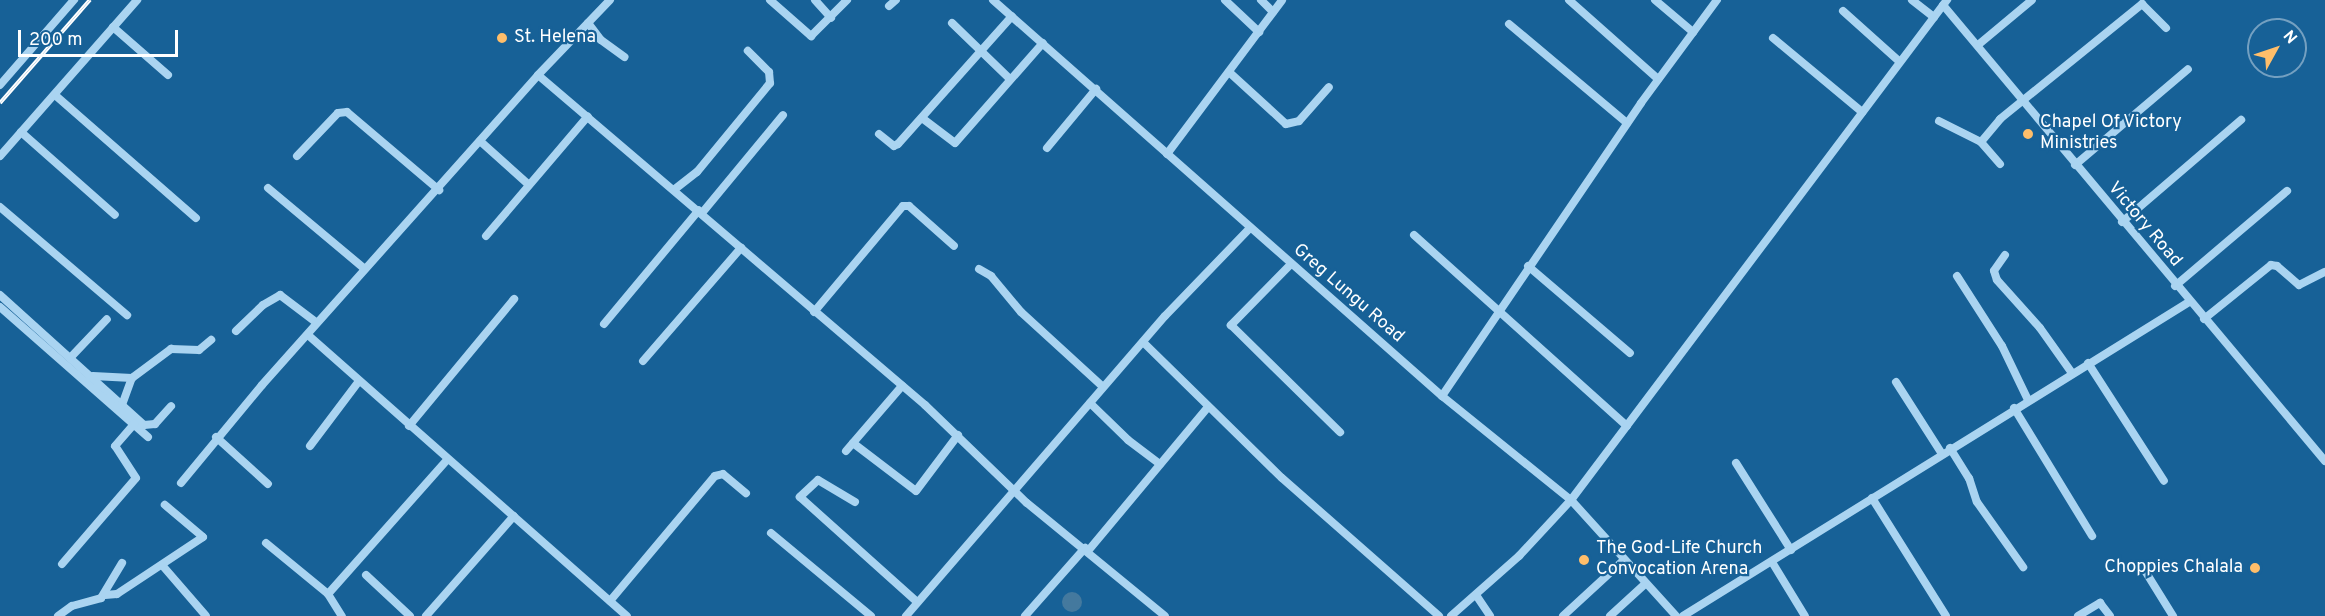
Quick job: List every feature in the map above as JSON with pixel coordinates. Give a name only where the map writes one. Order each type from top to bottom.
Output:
[{"type":"street","points":[[0,86],[74,0]]},
{"type":"street","points":[[0,156],[137,0]]},
{"type":"street","points":[[181,483],[216,437],[317,323],[439,190],[538,75],[610,0]]},
{"type":"street","points":[[770,0],[811,36],[847,0]]},
{"type":"street","points":[[815,0],[831,18]]},
{"type":"street","points":[[889,6],[896,0]]},
{"type":"street","points":[[1225,0],[1259,32]]},
{"type":"street","points":[[1261,0],[1274,12]]},
{"type":"street","points":[[1167,154],[1282,0]]},
{"type":"street","points":[[1569,0],[1658,79]]},
{"type":"street","points":[[1655,0],[1693,32]]},
{"type":"street","points":[[1442,396],[1627,123],[1717,0]]},
{"type":"street","points":[[1912,0],[1934,17]]},
{"type":"street","points":[[1978,45],[2032,0]]},
{"type":"street","name":"Greg Lungu Road","points":[[996,1],[1442,396],[1571,500],[1676,616]]},
{"type":"street","points":[[1451,616],[1519,556],[1571,500],[1945,2]]},
{"type":"street","name":"Victory Road","points":[[1945,2],[2122,222],[2325,461]]},
{"type":"street","points":[[1981,142],[2000,119],[2142,4],[2166,28]]},
{"type":"street","points":[[1843,11],[1900,62]]},
{"type":"street","points":[[879,134],[894,146],[922,118],[1012,16]]},
{"type":"street","points":[[588,23],[601,40],[624,57]]},
{"type":"street","points":[[952,23],[1011,79]]},
{"type":"street","points":[[1509,24],[1627,123]]},
{"type":"street","points":[[113,27],[168,75]]},
{"type":"street","points":[[1773,38],[1863,112]]},
{"type":"street","points":[[922,118],[955,143],[1043,43]]},
{"type":"street","points":[[675,189],[697,172],[770,83],[769,72],[748,51]]},
{"type":"street","points":[[2075,165],[2188,69]]},
{"type":"street","points":[[1229,72],[1286,124],[1299,121],[1329,87]]},
{"type":"street","points":[[538,75],[675,189],[958,435],[1015,488],[1166,616]]},
{"type":"street","points":[[1047,148],[1096,89]]},
{"type":"street","points":[[55,94],[196,218]]},
{"type":"street","points":[[297,156],[338,112],[347,112],[439,190]]},
{"type":"street","points":[[604,324],[783,115]]},
{"type":"street","points":[[486,236],[588,116]]},
{"type":"street","points":[[2122,222],[2241,120]]},
{"type":"street","points":[[1940,122],[1981,142],[2000,164]]},
{"type":"street","points":[[21,132],[115,215]]},
{"type":"street","points":[[480,141],[528,184]]},
{"type":"street","points":[[268,188],[365,269]]},
{"type":"street","points":[[2175,286],[2287,191]]},
{"type":"street","points":[[814,312],[903,206],[909,206],[954,246]]},
{"type":"street","points":[[0,207],[127,315]]},
{"type":"street","points":[[906,616],[1103,387],[1250,228]]},
{"type":"street","points":[[1414,235],[1627,426]]},
{"type":"street","points":[[643,362],[741,248]]},
{"type":"street","points":[[2005,255],[1995,271],[1997,280],[2040,328],[2072,373]]},
{"type":"street","points":[[1291,264],[1231,325],[1340,432]]},
{"type":"street","points":[[2204,319],[2271,265],[2277,266],[2299,285],[2325,272]]},
{"type":"street","points":[[1528,266],[1630,353]]},
{"type":"street","points":[[979,269],[991,276],[1021,312],[1103,387]]},
{"type":"street","points":[[1957,276],[2002,346],[2028,400]]},
{"type":"street","points":[[0,295],[148,426],[171,406]]},
{"type":"street","points":[[236,331],[263,305],[280,295],[317,323]]},
{"type":"street","points":[[409,426],[514,299]]},
{"type":"street","points":[[1683,616],[2014,408],[2189,302]]},
{"type":"street","points":[[0,307],[148,437]]},
{"type":"street","points":[[71,357],[107,319]]},
{"type":"street","points":[[308,335],[447,460],[627,616]]},
{"type":"street","points":[[122,405],[132,378],[171,349],[199,350],[211,340]]},
{"type":"street","points":[[1143,342],[1208,407],[1439,616]]},
{"type":"street","points":[[2088,363],[2164,481]]},
{"type":"street","points":[[93,376],[132,378]]},
{"type":"street","points":[[309,446],[359,381]]},
{"type":"street","points":[[1896,382],[1942,454]]},
{"type":"street","points":[[846,451],[902,386]]},
{"type":"street","points":[[1090,403],[1128,440],[1160,464]]},
{"type":"street","points":[[1025,616],[1087,550],[1208,407]]},
{"type":"street","points":[[2014,408],[2092,536]]},
{"type":"street","points":[[62,564],[136,478],[115,446],[134,424]]},
{"type":"street","points":[[853,443],[916,491],[958,435]]},
{"type":"street","points":[[216,437],[268,484]]},
{"type":"street","points":[[1950,448],[1969,478],[1977,502],[2023,567]]},
{"type":"street","points":[[328,594],[447,460]]},
{"type":"street","points":[[1736,463],[1791,550]]},
{"type":"street","points":[[610,601],[715,476],[723,474],[746,494]]},
{"type":"street","points":[[855,502],[818,480],[800,497],[917,602]]},
{"type":"street","points":[[1872,498],[1946,616]]},
{"type":"street","points":[[58,616],[72,606],[105,595],[117,594],[203,537],[165,505]]},
{"type":"street","points":[[426,616],[514,516]]},
{"type":"street","points":[[771,533],[871,616]]},
{"type":"street","points":[[266,543],[328,594],[342,616]]},
{"type":"street","points":[[1563,616],[1624,560]]},
{"type":"street","points":[[1772,562],[1805,616]]},
{"type":"street","points":[[105,595],[122,563]]},
{"type":"street","points":[[162,565],[206,616]]},
{"type":"street","points":[[2142,566],[2173,616]]},
{"type":"street","points":[[366,575],[410,616]]},
{"type":"street","points":[[1610,616],[1645,584]]},
{"type":"street","points":[[1476,595],[1490,616]]},
{"type":"street","points":[[2078,616],[2100,603],[2110,616]]},
{"type":"water","points":[[1072,592],[1079,595],[1082,602],[1079,609],[1072,612],[1065,609],[1062,602],[1065,595]]},
{"type":"railway","points":[[0,103],[90,0]]},
{"type":"place","name":"St. Helena","points":[[502,38]]},
{"type":"place","name":"Chapel Of Victory Ministries","points":[[2028,134]]},
{"type":"place","name":"The God-Life Church Convocation Arena","points":[[1584,560]]},
{"type":"place","name":"Choppies Chalala","points":[[2255,568]]}]
